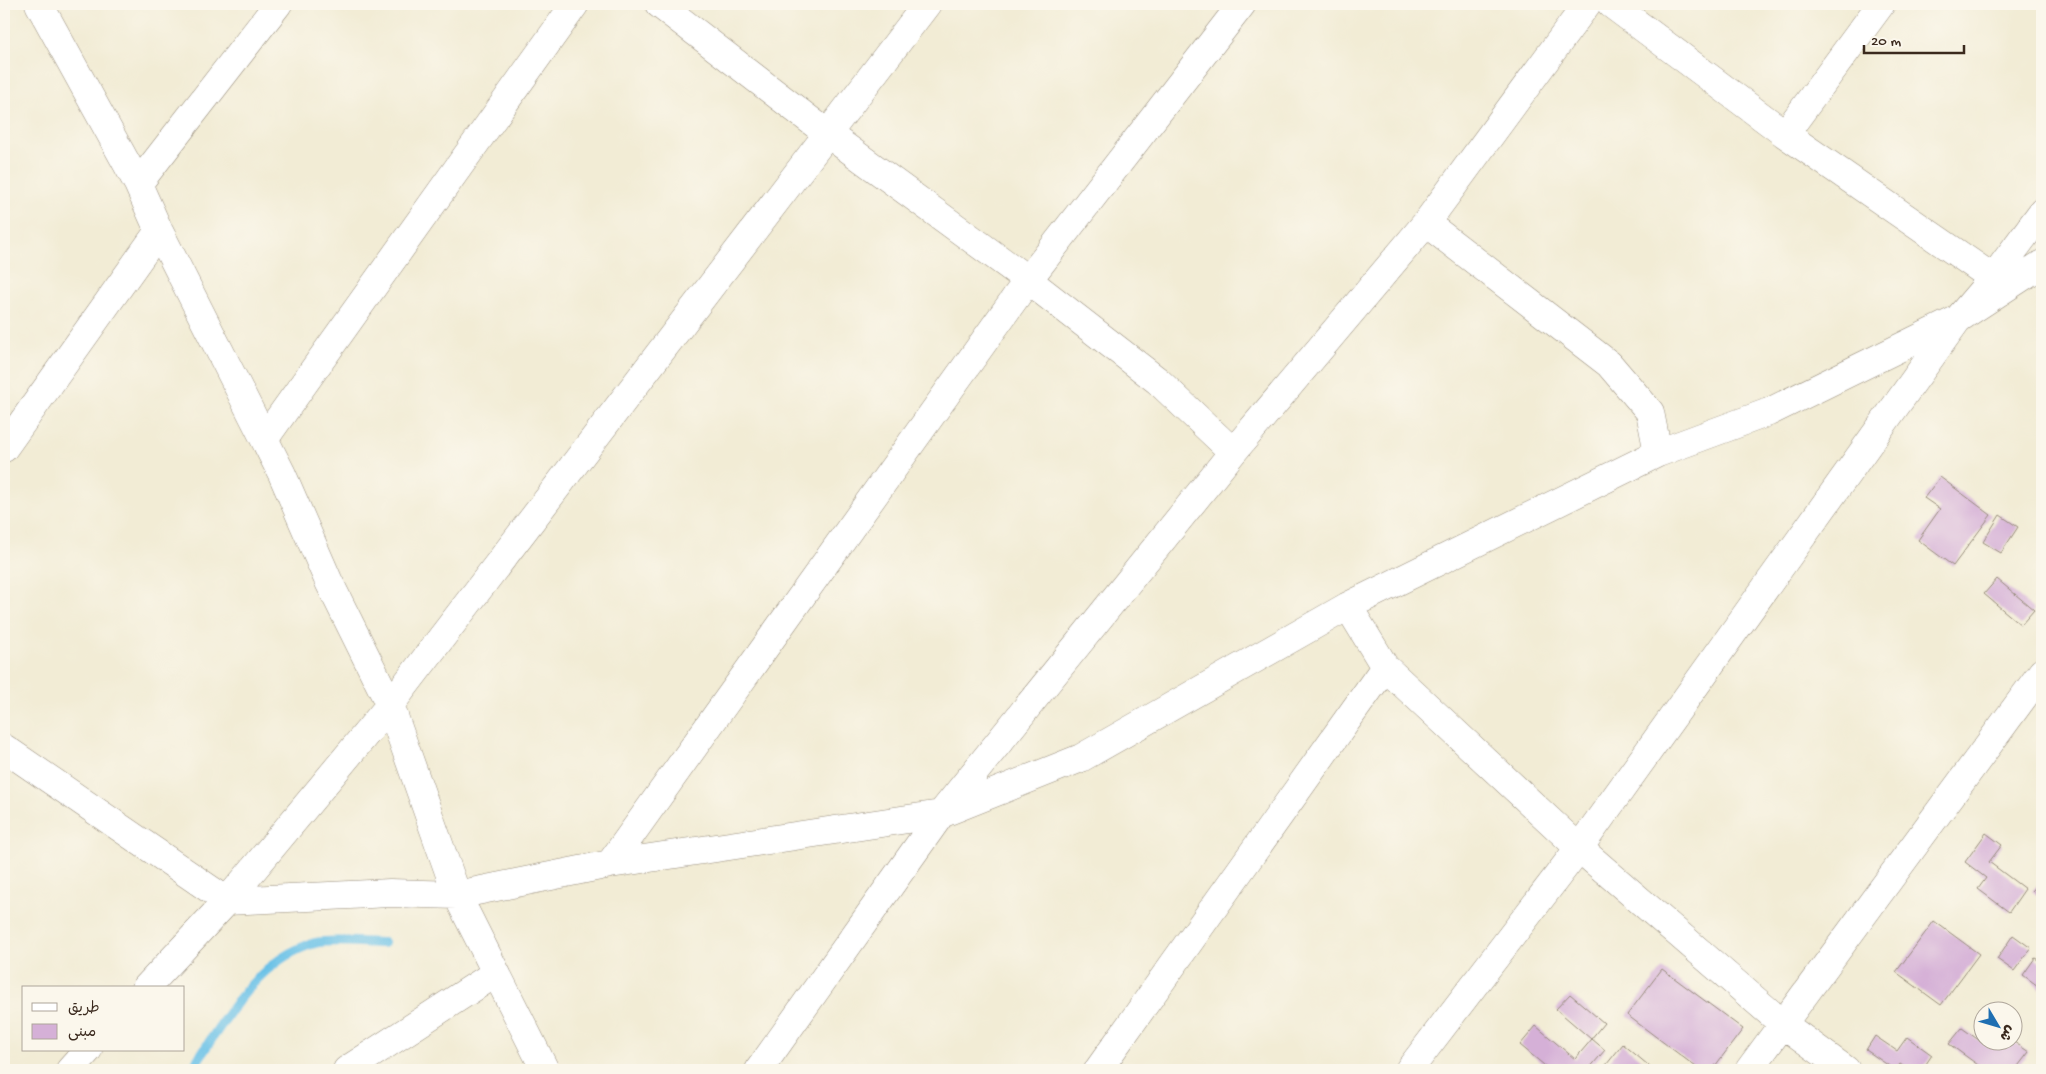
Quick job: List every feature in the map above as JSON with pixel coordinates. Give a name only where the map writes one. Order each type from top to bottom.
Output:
[{"type":"street","points":[[39,4],[138,184],[159,231],[265,438],[329,582],[390,705],[457,895],[545,1070]]},
{"type":"street","points":[[138,184],[278,4]]},
{"type":"street","points":[[265,438],[575,4]]},
{"type":"street","points":[[659,4],[828,134],[1028,280],[1158,381],[1232,452]]},
{"type":"street","points":[[148,986],[227,901],[390,705],[927,4]]},
{"type":"street","points":[[610,864],[1028,280],[1242,4]]},
{"type":"street","points":[[760,1070],[941,814],[1232,452],[1426,223],[1586,4]]},
{"type":"street","points":[[1611,4],[1785,134],[1993,278]]},
{"type":"street","points":[[1785,134],[1881,4]]},
{"type":"street","points":[[1409,1070],[1579,848],[1958,319],[1993,278],[2042,212]]},
{"type":"street","points":[[1426,223],[1609,364],[1650,412],[1658,453]]},
{"type":"street","points":[[4,448],[159,231]]},
{"type":"street","points":[[4,748],[227,901],[390,893],[457,895],[610,864],[941,814],[1081,758],[1348,606],[1658,453],[1769,412],[1958,319],[2042,264]]},
{"type":"street","points":[[1348,606],[1385,667],[1579,848],[1783,1024],[1846,1070]]},
{"type":"street","points":[[1098,1070],[1385,667]]},
{"type":"street","points":[[1749,1070],[2042,672]]},
{"type":"street","points":[[347,1070],[496,973]]},
{"type":"street","points":[[70,1070],[86,1052]]},
{"type":"building","points":[[1940,477],[1991,515],[1953,566],[1918,540],[1940,509],[1924,498]]},
{"type":"building","points":[[2000,515],[2018,527],[2001,553],[1983,542]]},
{"type":"building","points":[[1997,579],[2034,610],[2021,625],[1984,594]]},
{"type":"building","points":[[1986,833],[2002,845],[1989,862],[2025,889],[2009,912],[1978,889],[1986,878],[1965,862]]},
{"type":"building","points":[[2042,880],[2042,899],[2032,891]]},
{"type":"building","points":[[1934,921],[1979,954],[1941,1005],[1896,972]]},
{"type":"building","points":[[2013,935],[2031,948],[2014,971],[1997,959]]},
{"type":"building","points":[[2035,958],[2042,962],[2042,989],[2023,975]]},
{"type":"building","points":[[1662,969],[1743,1029],[1712,1070],[1700,1070],[1627,1015]]},
{"type":"building","points":[[1570,994],[1604,1023],[1591,1039],[1556,1009]]},
{"type":"building","points":[[1536,1026],[1575,1059],[1592,1039],[1605,1050],[1588,1070],[1550,1070],[1520,1045]]},
{"type":"building","points":[[1962,1028],[1974,1037],[1974,1052],[2024,1052],[2024,1049],[2029,1052],[2015,1070],[1985,1070],[1949,1044]]},
{"type":"building","points":[[1875,1036],[1897,1051],[1907,1037],[1932,1055],[1922,1070],[1909,1070],[1900,1064],[1895,1070],[1866,1050]]},
{"type":"building","points":[[1623,1044],[1654,1070],[1602,1070]]},
{"type":"waterway","points":[[191,1070],[243,995],[275,963],[294,951],[315,943],[339,941],[384,943]]}]
